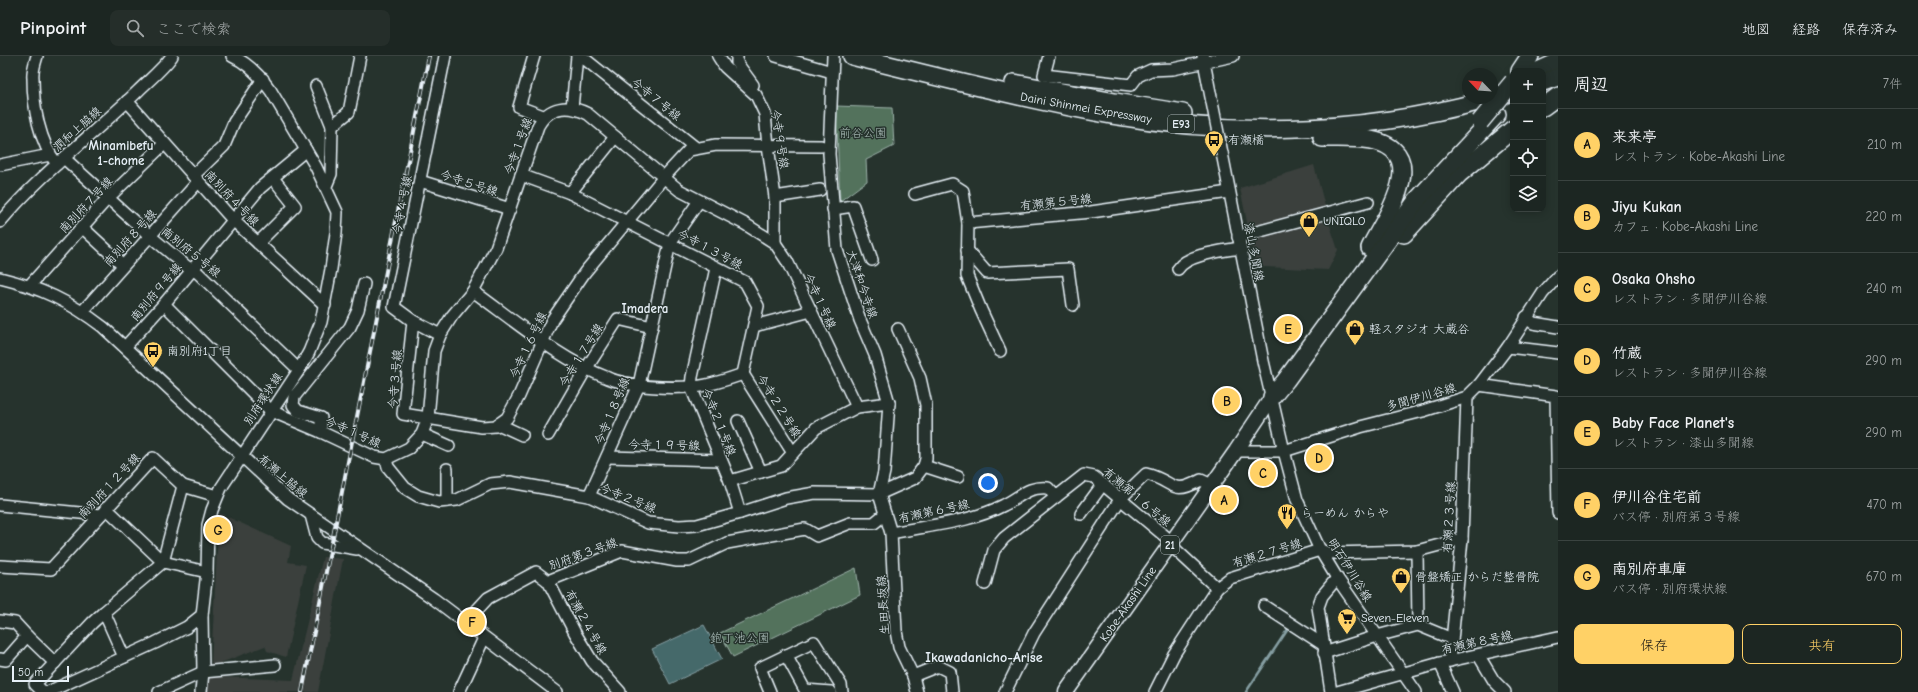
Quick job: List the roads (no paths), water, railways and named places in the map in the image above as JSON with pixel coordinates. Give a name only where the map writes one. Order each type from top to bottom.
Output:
[{"type":"highway","name":"Daini Shinmei Expressway","points":[[852,56],[1004,92],[1111,115],[1222,127],[1295,129],[1328,128],[1365,124],[1466,106],[1510,94]]},
{"type":"highway","name":"Daini Shinmei Expressway","points":[[901,56],[1006,81],[1115,102],[1180,112],[1221,116],[1293,117],[1364,113],[1462,94]]},
{"type":"highway","points":[[1522,68],[1530,56]]},
{"type":"highway","points":[[1530,68],[1537,56]]},
{"type":"highway","points":[[1546,68],[1558,63]]},
{"type":"highway","points":[[1546,81],[1558,77]]},
{"type":"highway","points":[[1498,85],[1510,82]]},
{"type":"highway","points":[[1482,124],[1510,85]]},
{"type":"highway","points":[[1272,397],[1287,365],[1375,250],[1427,178],[1510,96]]},
{"type":"highway","points":[[1546,105],[1558,96]]},
{"type":"highway","points":[[1111,115],[1187,128],[1272,136],[1364,139],[1386,145],[1392,150],[1400,161],[1402,181],[1375,250]]},
{"type":"highway","points":[[1375,250],[1403,236],[1460,174],[1510,132]]},
{"type":"main road","name":"Kobe-Akashi Line","points":[[1066,692],[1236,451],[1272,397]]},
{"type":"street","points":[[0,164],[57,159],[38,121],[32,76],[37,56]]},
{"type":"street","name":"潤和上脇線","points":[[0,222],[57,159],[127,101],[172,56]]},
{"type":"street","name":"別府環状線","points":[[201,692],[203,672],[202,615],[207,572],[208,525],[217,496],[270,411],[299,370],[312,344],[321,322],[336,233],[337,212],[326,186],[306,150],[263,80],[240,60],[232,56]]},
{"type":"street","points":[[332,126],[349,112],[360,56]]},
{"type":"street","name":"今寺４号線","points":[[440,335],[413,321],[394,307],[445,56]]},
{"type":"street","points":[[534,56],[519,107],[543,116]]},
{"type":"street","points":[[572,108],[577,56]]},
{"type":"street","name":"今寺７号線","points":[[581,56],[696,148]]},
{"type":"street","name":"今寺９号線","points":[[718,56],[726,67],[756,95],[765,114],[775,197],[775,243]]},
{"type":"street","points":[[737,56],[736,63],[753,85],[756,95]]},
{"type":"street","points":[[776,56],[833,64]]},
{"type":"street","points":[[1049,56],[1044,75],[1131,85],[1138,76],[1151,70],[1173,69],[1204,60],[1233,56]]},
{"type":"street","name":"漆山多聞線","points":[[1204,60],[1239,242],[1284,451]]},
{"type":"street","name":"大津和今寺線","points":[[833,64],[829,154],[837,250],[860,320],[875,354],[889,403],[884,472],[879,494],[885,514]]},
{"type":"street","name":"南別府８号線","points":[[83,311],[224,146],[234,122],[263,80]]},
{"type":"street","points":[[316,86],[332,126],[331,174],[326,186]]},
{"type":"street","name":"南別府４号線","points":[[127,101],[233,220],[324,305]]},
{"type":"street","name":"今寺１号線","points":[[270,411],[321,432],[365,454],[386,459],[409,448],[422,434],[428,418],[434,351],[440,335],[452,316],[473,291],[496,248],[538,126],[543,116],[561,108],[572,108],[588,114],[679,190],[745,224],[775,243],[787,262],[857,407]]},
{"type":"street","points":[[570,193],[615,137]]},
{"type":"street","name":"南別府７号線","points":[[30,285],[108,198],[164,144]]},
{"type":"street","points":[[696,148],[716,145],[821,146]]},
{"type":"street","name":"今寺１６号線","points":[[498,424],[507,418],[519,396],[552,320],[585,272],[664,177],[689,150],[696,148]]},
{"type":"street","name":"南別府９号線","points":[[125,347],[164,304],[260,188],[306,150]]},
{"type":"street","name":"南別府５号線","points":[[57,159],[108,198],[149,235],[186,266],[192,269],[299,370]]},
{"type":"street","name":"今寺１３号線","points":[[521,175],[570,193],[745,282],[758,306],[743,374]]},
{"type":"street","points":[[258,243],[295,206],[273,178]]},
{"type":"street","name":"今寺５号線","points":[[420,181],[510,209]]},
{"type":"street","points":[[916,194],[952,184],[963,190],[968,223],[967,276],[1000,351]]},
{"type":"street","points":[[775,197],[820,190]]},
{"type":"street","name":"有瀬第５号線","points":[[968,223],[1091,212],[1229,192]]},
{"type":"street","name":"今寺１８号線","points":[[589,496],[639,385],[670,243],[699,201]]},
{"type":"street","points":[[1178,269],[1181,265],[1196,257],[1368,202]]},
{"type":"street","points":[[833,208],[853,206],[872,260]]},
{"type":"street","points":[[82,227],[123,265]]},
{"type":"street","points":[[967,250],[987,273],[1068,269],[1073,305]]},
{"type":"street","name":"今寺２１号線","points":[[716,268],[691,387],[730,481],[740,513]]},
{"type":"street","name":"多聞伊川谷線","points":[[1236,451],[1284,451],[1360,427],[1423,411],[1467,397],[1479,385],[1508,347],[1526,317],[1543,293],[1558,276]]},
{"type":"street","name":"有瀬上脇線","points":[[0,278],[30,285],[83,311],[125,347],[241,457],[288,499],[465,623],[557,692]]},
{"type":"street","points":[[321,432],[321,418],[298,411],[293,405],[294,397],[350,327],[358,310],[364,284]]},
{"type":"street","points":[[473,291],[543,341],[586,369],[610,379],[639,385],[691,387],[743,374]]},
{"type":"street","points":[[164,304],[270,411]]},
{"type":"street","points":[[754,326],[811,311]]},
{"type":"street","points":[[1526,317],[1533,323],[1558,327]]},
{"type":"street","name":"今寺１７号線","points":[[548,435],[586,369],[618,319],[652,327]]},
{"type":"street","name":"今寺３号線","points":[[413,321],[403,414],[428,418]]},
{"type":"street","points":[[879,494],[915,478],[924,466],[926,406],[920,378],[898,329]]},
{"type":"street","points":[[1508,347],[1558,353]]},
{"type":"street","name":"今寺２２号線","points":[[743,374],[793,453]]},
{"type":"street","points":[[1479,385],[1556,396],[1558,513]]},
{"type":"street","name":"有瀬２３号線","points":[[1445,662],[1452,639],[1462,539],[1467,397]]},
{"type":"street","points":[[730,481],[781,466],[816,428],[857,407],[889,403]]},
{"type":"street","points":[[428,418],[482,427],[498,424],[522,436]]},
{"type":"street","points":[[738,421],[761,472]]},
{"type":"street","points":[[422,434],[449,446]]},
{"type":"street","name":"明石伊川谷線","points":[[1284,451],[1297,500],[1320,550],[1337,578],[1416,692]]},
{"type":"street","name":"今寺１９号線","points":[[606,457],[721,460]]},
{"type":"street","name":"南別府１２号線","points":[[0,566],[51,569],[153,458],[183,486]]},
{"type":"street","name":"今寺２号線","points":[[386,459],[388,467],[405,488],[418,496],[439,502],[458,500],[490,484],[510,482],[589,496],[648,523],[662,525],[697,525],[786,498],[815,492],[879,494]]},
{"type":"street","points":[[924,466],[958,477]]},
{"type":"street","points":[[447,469],[447,501]]},
{"type":"street","points":[[1005,692],[1034,633],[1121,498],[1146,474],[1159,477],[1175,488],[1186,488],[1201,480],[1212,485]]},
{"type":"street","name":"有瀬第１６号線","points":[[1056,497],[1084,475],[1094,477],[1172,542]]},
{"type":"street","points":[[1081,514],[1103,484]]},
{"type":"street","points":[[44,692],[35,684],[92,623],[163,562],[183,486],[217,496]]},
{"type":"street","name":"有瀬第６号線","points":[[891,533],[964,520],[990,512],[1026,491],[1037,487],[1048,488],[1056,497]]},
{"type":"street","points":[[985,584],[994,550],[1004,538],[1056,497]]},
{"type":"street","points":[[0,505],[103,512],[163,562],[207,572]]},
{"type":"street","name":"生田長坂線","points":[[885,514],[891,533],[896,631],[899,647],[913,676],[917,692]]},
{"type":"street","name":"別府第３号線","points":[[465,623],[488,598],[536,572],[548,581],[622,552],[689,562],[727,543],[805,529],[817,536],[850,523],[874,523],[885,514]]},
{"type":"street","points":[[311,515],[317,538],[322,543],[360,549]]},
{"type":"street","points":[[1320,550],[1328,553],[1417,551],[1462,539]]},
{"type":"street","points":[[1157,691],[1174,654],[1216,588],[1176,550],[1172,542]]},
{"type":"street","name":"有瀬２７号線","points":[[1216,588],[1230,578],[1320,550]]},
{"type":"street","points":[[1417,551],[1418,625]]},
{"type":"street","points":[[1331,692],[1318,607],[1319,601],[1337,578]]},
{"type":"street","name":"有瀬２４号線","points":[[548,581],[575,633],[592,661],[620,692]]},
{"type":"street","points":[[1264,606],[1324,649],[1418,625],[1452,639]]},
{"type":"street","points":[[104,612],[124,657]]},
{"type":"street","points":[[48,692],[187,626],[202,615]]},
{"type":"street","points":[[0,621],[15,623],[55,663]]},
{"type":"street","points":[[0,659],[6,660],[27,636]]},
{"type":"street","points":[[459,692],[484,638]]},
{"type":"street","name":"有瀬第８号線","points":[[1337,692],[1445,662],[1558,638]]},
{"type":"street","points":[[770,692],[760,668],[814,642],[842,692]]},
{"type":"street","points":[[786,655],[805,690],[831,692]]},
{"type":"street","points":[[1479,656],[1494,681],[1505,692]]},
{"type":"street","points":[[1445,662],[1453,692]]},
{"type":"street","points":[[159,692],[203,672],[275,664]]},
{"type":"street","points":[[913,676],[938,666],[950,672],[952,692]]},
{"type":"water","points":[[704,625],[722,659],[670,684],[652,649]]},
{"type":"waterway","points":[[1246,692],[1288,629]]},
{"type":"railway","points":[[302,692],[429,56]]},
{"type":"place","name":"有瀬橋","points":[[1214,157]]},
{"type":"place","name":"UNIQLO","points":[[1309,238]]},
{"type":"place","name":"Baby Face Planet's","points":[[1288,329]]},
{"type":"place","name":"軽スタジオ 大蔵谷","points":[[1355,346]]},
{"type":"place","name":"南別府1丁目","points":[[153,368]]},
{"type":"place","name":"Jiyu Kukan","points":[[1227,401]]},
{"type":"place","name":"竹蔵","points":[[1319,458]]},
{"type":"place","name":"Osaka Ohsho","points":[[1263,473]]},
{"type":"place","name":"来来亭","points":[[1224,500]]},
{"type":"place","name":"南別府車庫","points":[[218,530]]},
{"type":"place","name":"らーめん からや","points":[[1287,530]]},
{"type":"place","name":"骨盤矯正 からだ整骨院","points":[[1401,594]]},
{"type":"place","name":"伊川谷住宅前","points":[[472,622]]},
{"type":"place","name":"Seven-Eleven","points":[[1347,635]]},
{"type":"district","name":"Minamibefu 1-chome","points":[[121,152]]},
{"type":"district","name":"Imadera","points":[[645,308]]},
{"type":"district","name":"Ikawadanicho-Arise","points":[[984,657]]},
{"type":"park label","name":"前谷公園","points":[[863,133]]},
{"type":"park label","name":"鉋丁池公園","points":[[740,638]]}]
